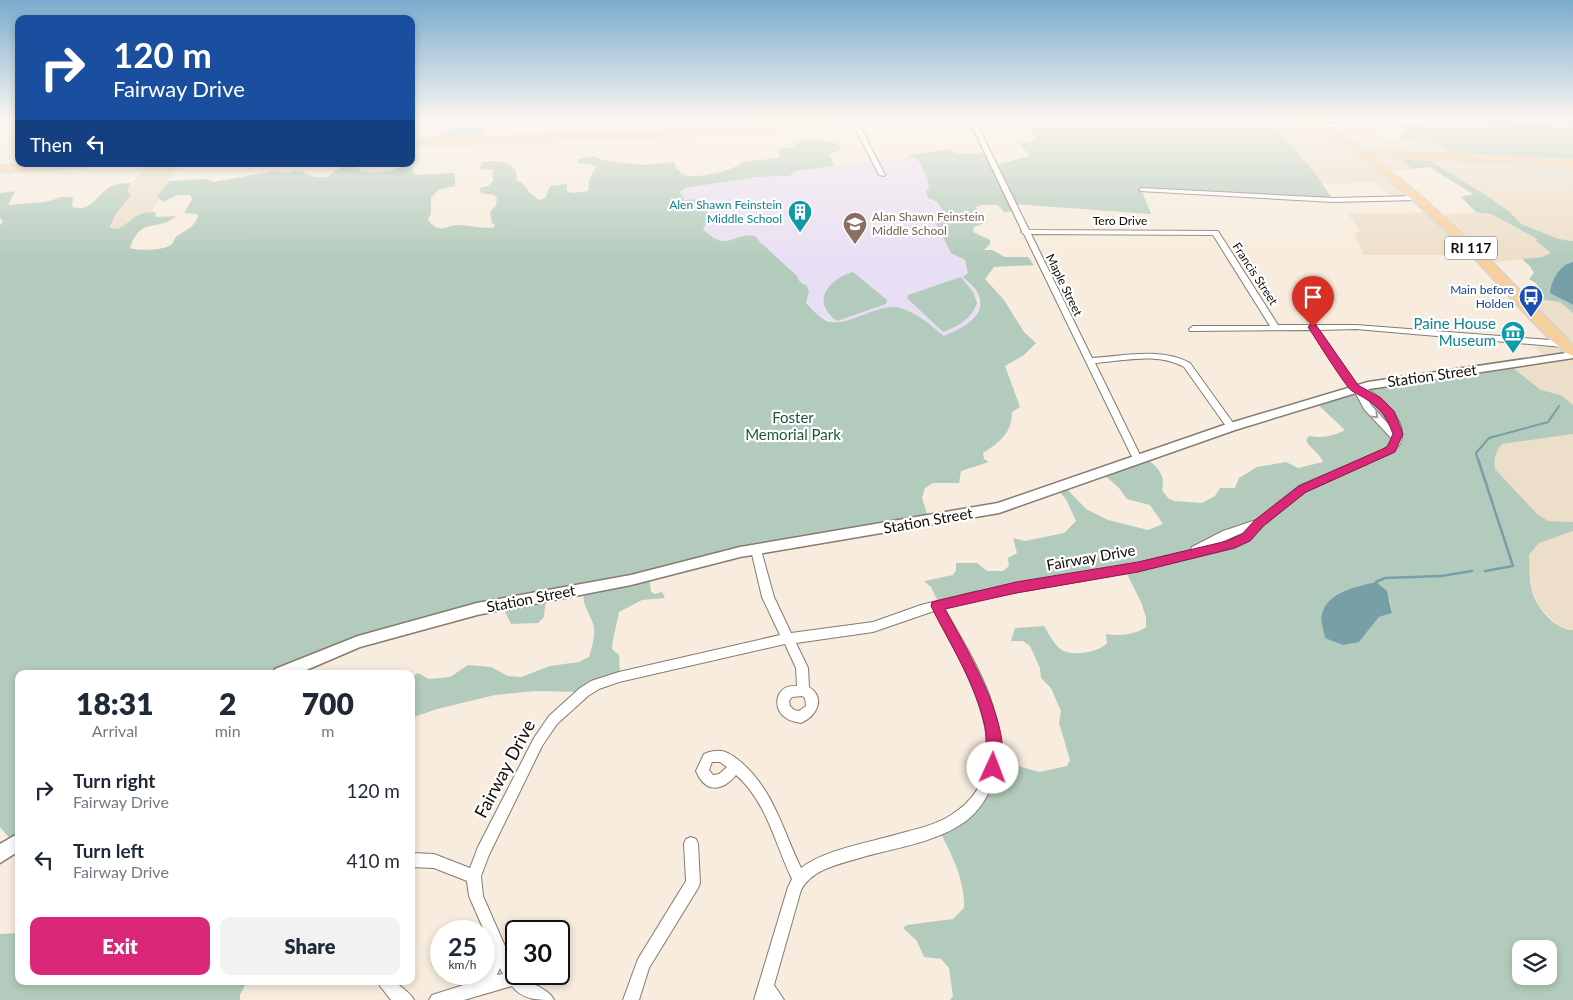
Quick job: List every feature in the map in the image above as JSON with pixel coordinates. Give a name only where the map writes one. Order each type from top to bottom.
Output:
[{"type":"main road","points":[[0,169],[20,167]]},
{"type":"main road","name":"RI 117","points":[[1378,167],[1418,198],[1479,256],[1570,350]]},
{"type":"street","points":[[878,167],[882,175]]},
{"type":"street","name":"Maple Street","points":[[994,167],[1137,459]]},
{"type":"street","points":[[1142,190],[1333,200],[1418,198]]},
{"type":"street","name":"Tero Drive","points":[[1025,232],[1215,233]]},
{"type":"street","name":"Francis Street","points":[[1215,233],[1276,328]]},
{"type":"street","points":[[1193,329],[1313,327],[1431,331],[1570,350]]},
{"type":"street","name":"Fairway Drive","points":[[505,961],[476,896],[474,876],[483,852],[538,742],[553,720],[572,701],[595,685],[607,681],[787,638],[873,627],[937,606],[991,593],[1138,567],[1238,542],[1302,489],[1386,452],[1397,439],[1367,407],[1356,388],[1313,327]]},
{"type":"street","name":"Station Street","points":[[289,670],[322,655],[401,629],[477,609],[631,580],[756,550],[992,510],[1137,459],[1356,388],[1570,350]]},
{"type":"street","points":[[1089,361],[1163,357],[1178,360],[1187,365],[1231,428]]},
{"type":"street","points":[[756,550],[768,597],[802,668],[803,690]]},
{"type":"street","points":[[776,1000],[764,994],[799,878],[806,871],[834,859],[947,825],[964,814],[987,786],[993,768],[995,747],[992,727],[974,678],[937,606]]},
{"type":"street","points":[[736,766],[751,778],[766,800],[799,878]]},
{"type":"street","points":[[0,854],[15,844]]},
{"type":"street","points":[[631,1000],[643,964],[693,883],[691,844]]},
{"type":"street","points":[[415,860],[434,861],[474,876]]},
{"type":"street","points":[[474,990],[490,974],[500,951]]},
{"type":"street","points":[[437,1000],[505,981]]},
{"type":"street","points":[[388,985],[397,995],[406,1000]]},
{"type":"street","name":"Fairway Drive","points":[[522,985],[530,992],[546,1000]]},
{"type":"shaded area","points":[[146,167],[179,167],[157,197],[159,199],[152,212],[140,213],[123,227],[110,229],[116,214],[131,195],[127,193],[128,188]]},
{"type":"shaded area","name":"Alan Shawn Feinstein Middle School","points":[[830,167],[922,167],[927,177],[931,200],[943,209],[943,214],[935,221],[960,259],[965,260],[968,273],[963,277],[977,292],[979,306],[975,319],[962,329],[944,336],[908,311],[894,307],[840,323],[821,318],[806,303],[809,292],[807,287],[756,239],[745,235],[727,242],[712,237],[703,229],[706,223],[692,200],[685,200],[680,192],[685,188],[757,177],[771,177],[794,171]]},
{"type":"shaded area","points":[[1308,167],[1414,167],[1410,168],[1412,169],[1386,172],[1437,215],[1486,212],[1537,239],[1536,241],[1549,250],[1550,255],[1487,263],[1521,300],[1560,302],[1573,313],[1573,405],[1561,395],[1541,390],[1509,365],[1547,358],[1534,347],[1563,345],[1477,255],[1364,255],[1354,233],[1361,232],[1348,214],[1432,212],[1417,199],[1393,197],[1373,182],[1322,184]]},
{"type":"shaded area","points":[[1439,167],[1573,167],[1573,241],[1559,239],[1521,224],[1510,212]]},
{"type":"shaded area","points":[[1573,434],[1573,522],[1548,521],[1537,514],[1495,469],[1495,452],[1502,444]]},
{"type":"shaded area","points":[[1573,531],[1573,630],[1557,625],[1539,606],[1531,588],[1529,555],[1539,543]]},
{"type":"green space","name":"Foster Memorial Park","points":[[341,167],[357,167],[362,172],[384,172],[400,167],[413,167],[415,175],[455,173],[455,186],[438,190],[431,198],[431,213],[428,220],[432,225],[440,228],[461,225],[493,228],[495,225],[492,223],[490,212],[496,205],[497,198],[494,195],[481,193],[480,188],[488,186],[493,181],[493,170],[479,169],[480,167],[511,167],[516,171],[517,181],[522,182],[530,193],[539,200],[545,198],[550,186],[567,184],[567,191],[572,193],[588,191],[589,180],[595,167],[676,167],[682,174],[698,176],[724,171],[735,167],[830,167],[794,171],[790,176],[757,177],[685,188],[680,192],[685,200],[702,199],[707,212],[711,216],[703,229],[712,236],[725,241],[748,235],[755,236],[797,276],[800,282],[807,286],[809,292],[806,303],[823,319],[830,322],[839,322],[876,310],[894,307],[914,314],[944,336],[958,330],[977,315],[980,308],[980,300],[976,290],[963,277],[968,273],[965,260],[951,253],[935,221],[943,214],[938,204],[928,198],[926,191],[929,188],[927,177],[922,167],[1310,167],[1333,200],[1142,191],[1151,214],[1014,204],[1016,211],[1004,212],[998,205],[981,205],[976,207],[985,223],[974,227],[973,232],[990,240],[990,244],[984,250],[992,250],[1005,257],[1028,257],[1034,265],[994,267],[985,279],[1004,300],[1024,332],[1036,343],[1024,355],[1005,366],[1020,407],[1012,412],[1010,426],[1004,436],[983,453],[984,459],[989,462],[961,471],[959,483],[933,483],[925,488],[922,498],[929,520],[761,548],[649,576],[651,592],[655,594],[662,592],[665,598],[642,600],[619,612],[612,649],[619,655],[620,674],[585,692],[535,691],[495,695],[437,709],[415,717],[415,675],[418,673],[429,679],[450,677],[468,665],[491,667],[508,676],[521,677],[550,666],[579,662],[589,657],[594,639],[594,629],[585,604],[583,590],[546,596],[544,617],[538,623],[511,624],[501,604],[461,613],[292,670],[15,670],[15,845],[0,827],[0,225],[3,222],[0,218],[0,193],[15,191],[8,205],[44,202],[67,197],[73,198],[72,207],[84,208],[110,187],[131,183],[127,191],[131,195],[116,214],[110,227],[121,227],[138,215],[146,212],[155,212],[156,217],[176,216],[170,221],[144,228],[134,238],[130,248],[151,250],[172,244],[176,237],[197,220],[197,214],[184,213],[192,199],[190,195],[177,195],[163,202],[157,197],[169,181],[205,179],[214,182],[276,171],[282,173],[300,171],[314,177],[328,177]]},
{"type":"green space","points":[[1409,167],[1439,167],[1486,195],[1510,212],[1521,224],[1559,239],[1573,241],[1573,262],[1568,263],[1559,271],[1561,299],[1573,305],[1573,313],[1560,302],[1542,300],[1544,296],[1536,283],[1529,279],[1534,273],[1530,266],[1522,259],[1542,257],[1551,253],[1536,241],[1537,239],[1491,214],[1476,212],[1461,197],[1473,194],[1429,167],[1412,169]]},
{"type":"green space","points":[[853,272],[887,300],[886,304],[837,321],[829,314],[825,306],[825,292],[836,280]]},
{"type":"green space","points":[[961,277],[973,292],[977,303],[964,321],[943,332],[907,298],[908,295]]},
{"type":"green space","points":[[1509,365],[1541,390],[1561,395],[1573,405],[1573,434],[1502,444],[1496,453],[1495,469],[1537,514],[1548,521],[1573,522],[1573,531],[1539,543],[1529,555],[1530,583],[1536,601],[1552,621],[1566,629],[1573,630],[1573,1000],[950,1000],[953,996],[949,968],[941,959],[924,957],[917,941],[903,928],[907,925],[953,919],[964,908],[960,877],[938,828],[963,814],[996,760],[1040,772],[1067,766],[1070,760],[1059,723],[1061,711],[1051,688],[1041,678],[1040,668],[1030,646],[1023,641],[1011,641],[1015,628],[1044,626],[1058,647],[1069,652],[1083,653],[1090,652],[1107,643],[1106,634],[1127,634],[1142,630],[1146,627],[1146,617],[1141,602],[1125,570],[939,604],[931,587],[924,581],[953,575],[956,570],[956,563],[977,563],[987,571],[1003,571],[1009,566],[1008,558],[1017,553],[1013,538],[1025,541],[1064,533],[1076,521],[1066,499],[1055,487],[1064,486],[1086,509],[1108,520],[1148,530],[1163,524],[1150,505],[1127,499],[1119,488],[1101,472],[1145,457],[1160,471],[1163,480],[1162,490],[1168,498],[1174,501],[1202,503],[1215,496],[1220,488],[1235,488],[1239,478],[1257,467],[1286,462],[1298,468],[1323,462],[1306,440],[1309,436],[1327,436],[1345,430],[1313,400],[1355,388]],"holes":[[[1376,582],[1390,600],[1392,613],[1379,617],[1359,642],[1339,593]]]},
{"type":"green space","points":[[15,933],[15,985],[245,985],[240,995],[240,1000],[0,1000],[0,934]]},
{"type":"water","points":[[1573,262],[1573,305],[1550,293],[1552,283],[1557,274],[1568,263]]},
{"type":"water","points":[[1376,582],[1387,591],[1392,613],[1379,617],[1359,642],[1343,645],[1325,638],[1322,614],[1330,600],[1344,591]]},
{"type":"waterway","points":[[1478,460],[1476,453],[1489,438],[1548,422],[1559,406]]},
{"type":"waterway","points":[[1478,459],[1513,566],[1485,571]]},
{"type":"waterway","points":[[1376,582],[1385,578],[1441,576],[1472,571]]},
{"type":"place","name":"Alen Shawn Feinstein Middle School","points":[[800,233]]},
{"type":"place","name":"Alan Shawn Feinstein Middle School","points":[[855,245]]},
{"type":"place","name":"Main before Holden","points":[[1531,318]]},
{"type":"place","name":"Paine House Museum","points":[[1513,354]]},
{"type":"route","points":[[993,768],[995,747],[986,706],[970,669],[937,606],[974,596],[1070,577],[1138,567],[1230,545],[1246,537],[1259,523],[1302,489],[1391,449],[1396,443],[1398,434],[1394,419],[1377,400],[1358,388],[1355,389],[1313,327]]}]
